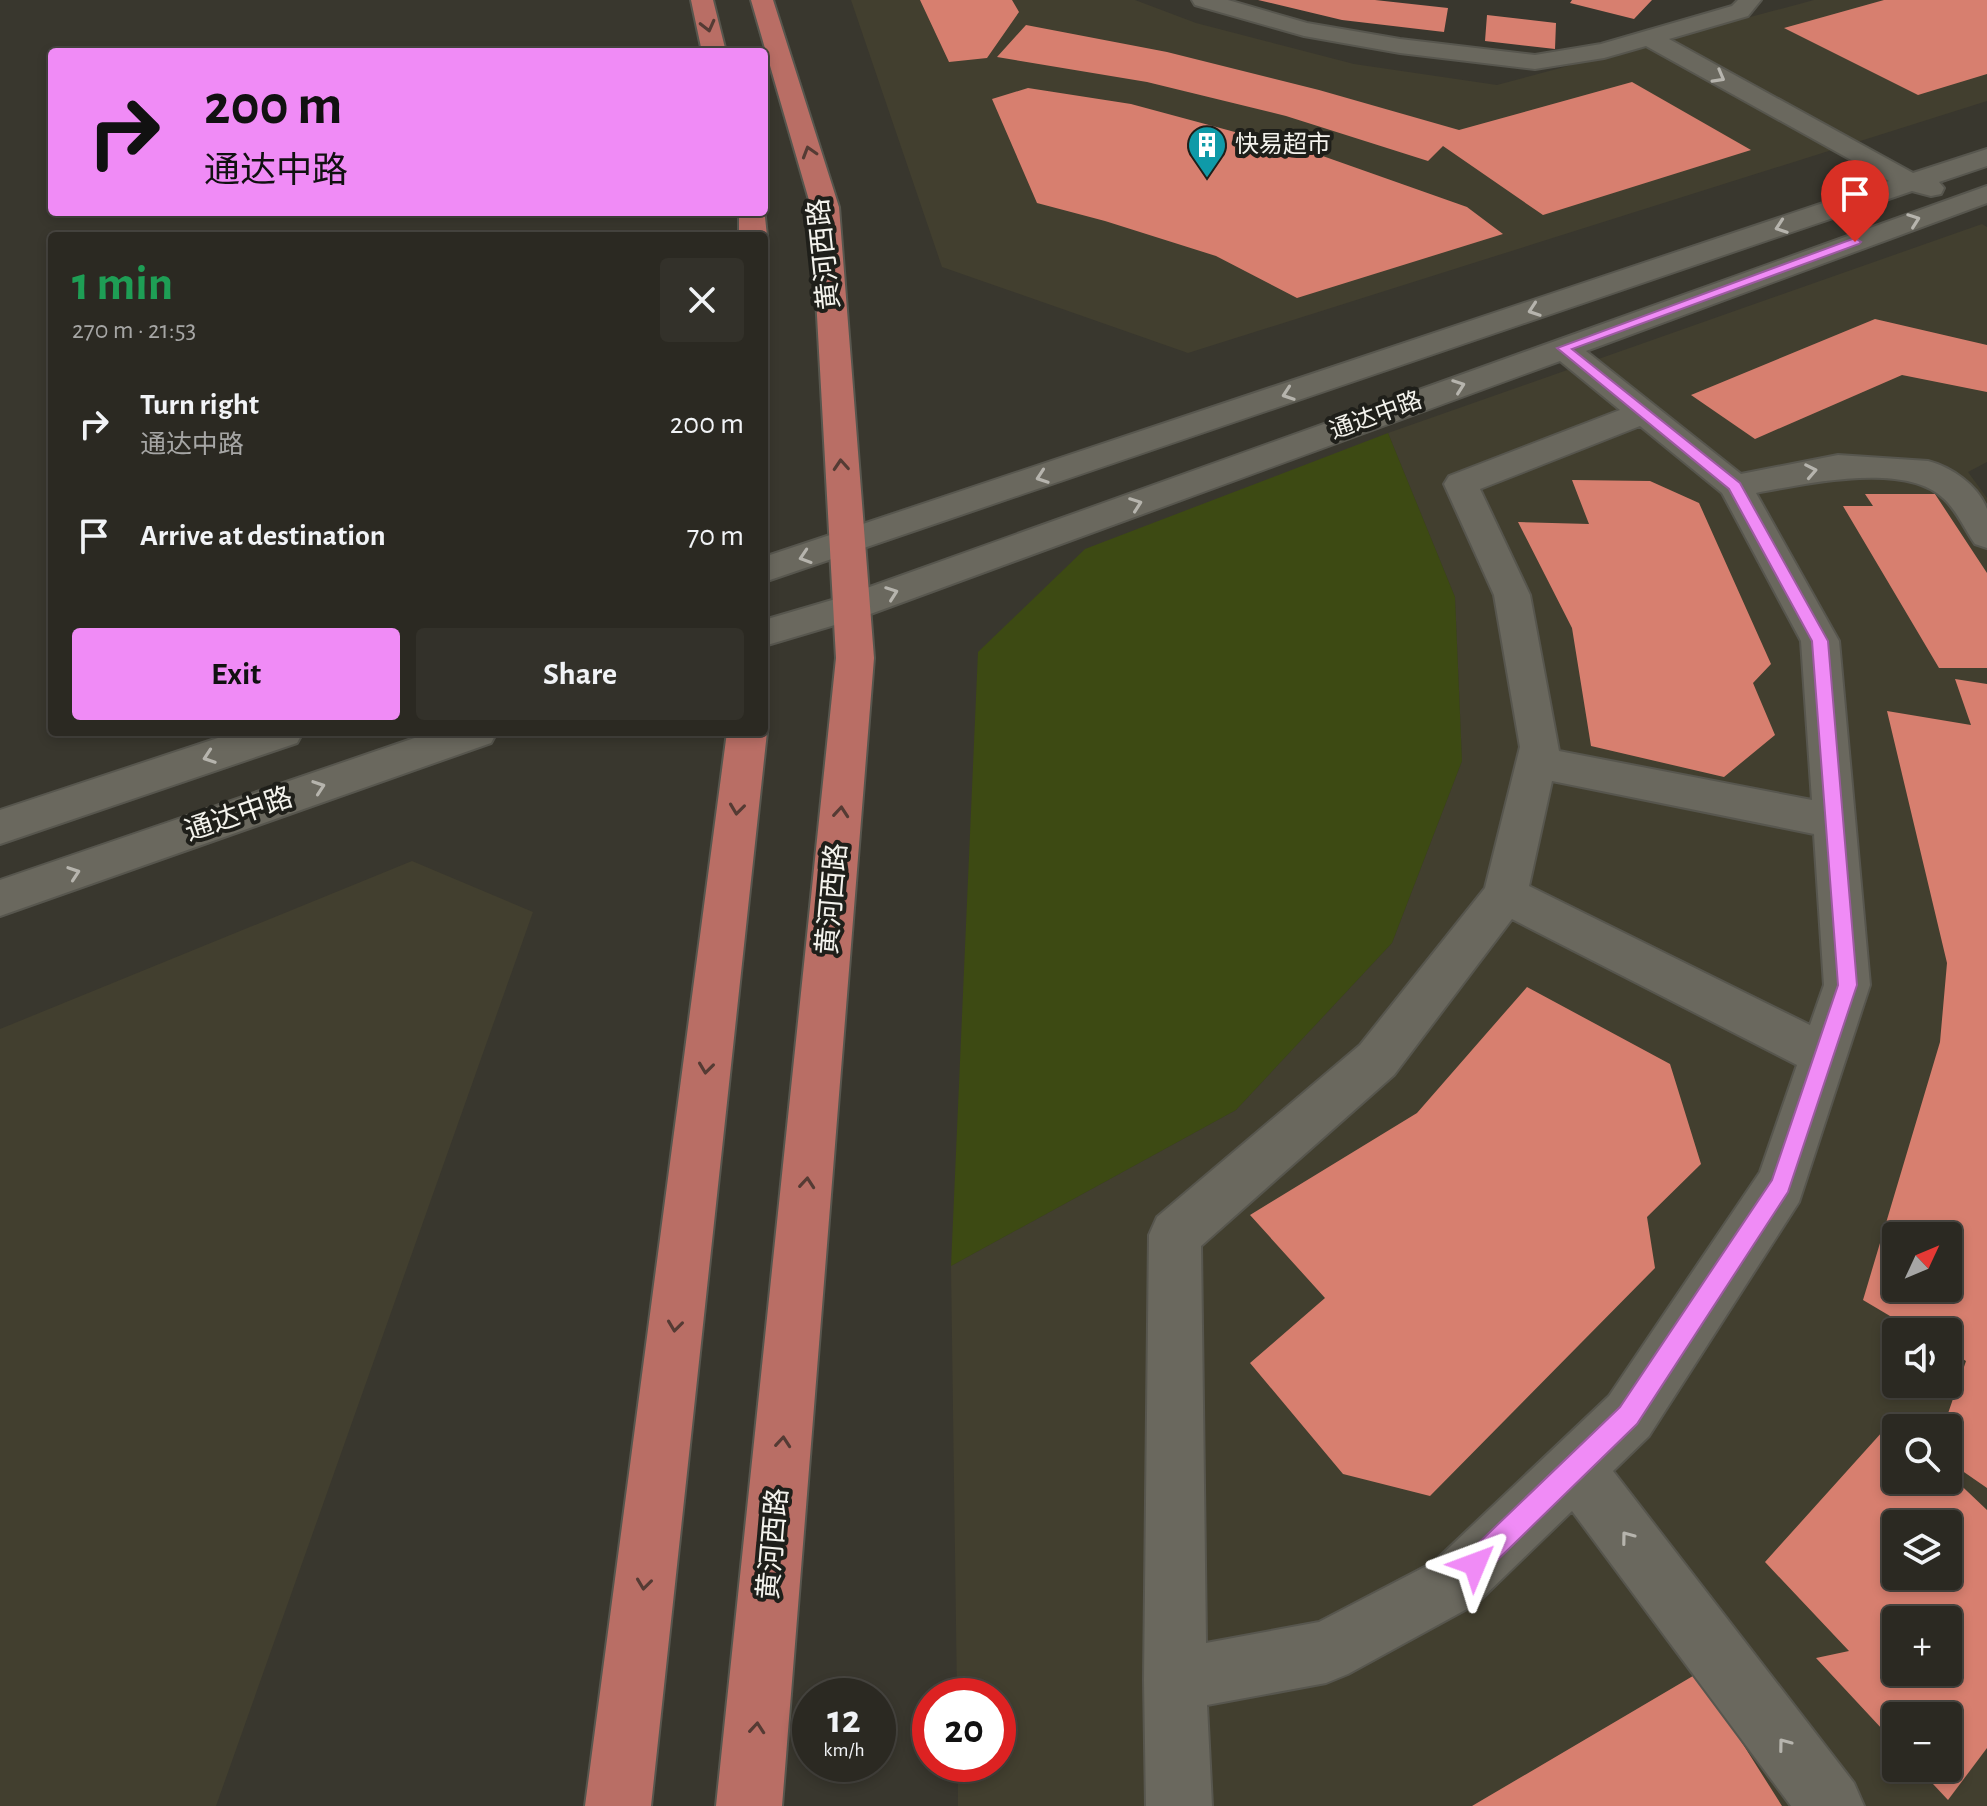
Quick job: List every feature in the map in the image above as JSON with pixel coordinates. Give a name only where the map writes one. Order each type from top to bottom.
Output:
[{"type":"main road","points":[[702,0],[713,48]]},
{"type":"main road","name":"黄河西路","points":[[749,1806],[855,658],[825,207],[762,0]]},
{"type":"main road","points":[[618,1806],[747,736]]},
{"type":"street","points":[[1203,0],[1304,29],[1400,46],[1535,62],[1604,51],[1651,39],[1740,11],[1750,0]]},
{"type":"street","points":[[1683,29],[1711,44]]},
{"type":"street","points":[[1651,39],[1982,200]]},
{"type":"street","name":"通达中路","points":[[768,569],[1916,169],[1948,171],[1987,157]]},
{"type":"street","points":[[1948,171],[1982,200]]},
{"type":"street","name":"通达中路","points":[[768,632],[852,607],[1563,348],[1982,200]]},
{"type":"street","points":[[1175,1680],[1326,1652],[1455,1583],[1629,1416],[1781,1185],[1847,985],[1820,641],[1735,486],[1563,348]]},
{"type":"street","points":[[1179,1806],[1175,1680],[1175,1235],[1377,1060],[1505,895],[1540,747],[1512,595],[1461,484],[1643,413]]},
{"type":"street","points":[[1735,486],[1838,466],[1928,472],[1956,490],[1987,536]]},
{"type":"street","points":[[0,827],[271,736]]},
{"type":"street","name":"通达中路","points":[[0,898],[466,736]]},
{"type":"street","points":[[1536,762],[1836,822]]},
{"type":"street","points":[[1505,895],[1824,1055]]},
{"type":"street","points":[[1575,1468],[1831,1806]]},
{"type":"shaded area","points":[[851,0],[1135,0],[1196,23],[1354,64],[1497,85],[1814,0],[1987,0],[1987,101],[1188,353],[942,267]]},
{"type":"shaded area","points":[[1982,224],[1987,227],[1987,462],[1968,472],[1987,498],[1987,1806],[958,1806],[958,1782],[1016,1782],[1016,1678],[957,1678],[951,1266],[1236,1110],[1392,943],[1462,761],[1455,597],[1388,433]]},
{"type":"shaded area","points":[[412,861],[533,912],[216,1806],[0,1806],[0,1029]]},
{"type":"green space","points":[[1388,433],[1455,597],[1462,761],[1392,943],[1236,1110],[951,1266],[978,652],[1085,549]]},
{"type":"building","points":[[920,0],[1012,0],[1019,12],[987,58],[949,62]]},
{"type":"building","points":[[1258,0],[1375,0],[1448,8],[1444,32],[1342,20]]},
{"type":"building","points":[[1572,0],[1652,0],[1634,19],[1570,3]]},
{"type":"building","points":[[1884,0],[1987,0],[1987,74],[1918,95],[1784,28]]},
{"type":"building","points":[[1487,15],[1556,23],[1555,49],[1485,41]]},
{"type":"building","points":[[1026,25],[1167,52],[1319,90],[1459,130],[1632,82],[1751,150],[1543,215],[1443,146],[1428,161],[1286,116],[1147,82],[997,57]]},
{"type":"building","name":"快易超市","points":[[1028,88],[1131,104],[1317,154],[1467,207],[1503,234],[1297,298],[1216,256],[1037,203],[992,99]]},
{"type":"building","points":[[1875,319],[1987,345],[1987,392],[1902,375],[1755,439],[1691,395]]},
{"type":"building","points":[[1572,480],[1650,481],[1699,503],[1771,664],[1753,683],[1775,735],[1724,777],[1591,746],[1572,628],[1518,522],[1589,524]]},
{"type":"building","points":[[1865,494],[1935,494],[1987,573],[1987,668],[1939,668],[1843,506],[1873,506]]},
{"type":"building","points":[[1955,679],[1987,684],[1987,1488],[1962,1471],[1962,1414],[1948,1414],[1953,1398],[1962,1398],[1962,1373],[1966,1361],[1962,1359],[1962,1318],[1893,1318],[1863,1300],[1882,1236],[1882,1302],[1962,1302],[1962,1222],[1886,1222],[1940,1042],[1947,963],[1887,711],[1971,725]]},
{"type":"building","points":[[1527,987],[1670,1064],[1701,1164],[1647,1217],[1655,1268],[1430,1496],[1343,1474],[1250,1363],[1325,1298],[1250,1215],[1417,1113]]},
{"type":"building","points":[[1882,1432],[1882,1494],[1962,1494],[1962,1486],[1987,1510],[1987,1748],[1962,1781],[1962,1702],[1882,1702],[1882,1729],[1816,1658],[1849,1651],[1765,1562]]},
{"type":"building","points":[[1698,1673],[1782,1806],[1472,1806]]},
{"type":"building","points":[[1931,1782],[1962,1782],[1948,1800]]},
{"type":"place","name":"快易超市","points":[[1207,179]]},
{"type":"route","points":[[1475,1564],[1629,1416],[1781,1185],[1847,985],[1820,641],[1735,486],[1563,348],[1855,242]]}]
